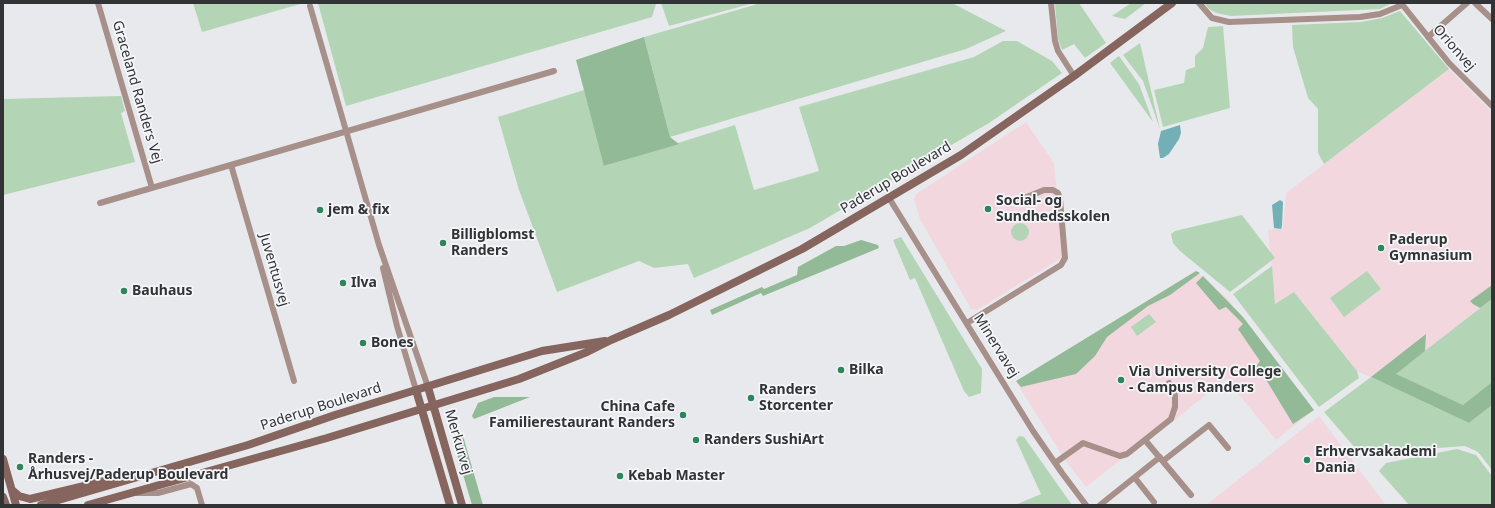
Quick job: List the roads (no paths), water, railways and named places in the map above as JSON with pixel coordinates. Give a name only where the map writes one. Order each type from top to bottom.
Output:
[{"type":"street","name":"Graceland Randers Vej","points":[[98,3],[152,188]]},
{"type":"street","points":[[1051,3],[1055,41],[1058,51],[1074,76]]},
{"type":"street","name":"Paderup Boulevard","points":[[88,505],[422,410],[519,379],[587,352],[669,315],[802,250],[960,155],[1074,76],[1172,3]]},
{"type":"street","points":[[1199,3],[1212,18],[1228,22],[1360,17],[1380,14],[1401,4]]},
{"type":"street","points":[[1428,37],[1467,3]]},
{"type":"street","points":[[1475,3],[1492,20]]},
{"type":"street","name":"Orionvej","points":[[1401,4],[1449,63],[1492,106]]},
{"type":"street","points":[[310,6],[379,245],[428,387]]},
{"type":"street","points":[[100,203],[554,71]]},
{"type":"street","name":"Juventusvej","points":[[231,165],[294,381]]},
{"type":"street","points":[[967,323],[1061,266],[1065,258],[1060,199],[1058,193],[1053,190],[1044,190],[1018,201]]},
{"type":"street","name":"Minervavej","points":[[889,198],[1055,463],[1086,505]]},
{"type":"street","points":[[379,245],[397,326],[416,390]]},
{"type":"street","name":"Paderup Boulevard","points":[[41,505],[248,445],[322,419],[542,351],[611,340]]},
{"type":"street","points":[[1055,463],[1083,443],[1120,456],[1127,454],[1171,419],[1175,407],[1175,395],[1169,383]]},
{"type":"street","name":"Merkurvej","points":[[428,387],[462,505]]},
{"type":"street","name":"Merkurvej","points":[[416,390],[450,505]]},
{"type":"street","points":[[1100,505],[1209,425],[1228,448]]},
{"type":"street","points":[[1145,440],[1191,495]]},
{"type":"street","points":[[3,459],[16,505]]},
{"type":"street","points":[[12,490],[19,496],[30,499],[191,461]]},
{"type":"street","points":[[1135,478],[1154,502]]},
{"type":"street","points":[[130,493],[158,493],[194,484],[197,488],[202,505]]},
{"type":"street","points":[[3,497],[6,505]]},
{"type":"water","points":[[1180,125],[1181,133],[1179,139],[1169,154],[1163,158],[1160,158],[1158,144],[1161,131]]},
{"type":"water","points":[[1280,200],[1283,202],[1281,229],[1274,228],[1272,205]]},
{"type":"place","name":"Social- og Sundhedsskolen","points":[[988,209]]},
{"type":"place","name":"jem & fix","points":[[320,210]]},
{"type":"place","name":"Billigblomst Randers","points":[[443,243]]},
{"type":"place","name":"Paderup Gymnasium","points":[[1381,248]]},
{"type":"place","name":"Ilva","points":[[343,283]]},
{"type":"place","name":"Bauhaus","points":[[124,291]]},
{"type":"place","name":"Bones","points":[[363,343]]},
{"type":"place","name":"Bilka","points":[[841,370]]},
{"type":"place","name":"Via University College - Campus Randers","points":[[1121,380]]},
{"type":"place","name":"Randers Storcenter","points":[[751,398]]},
{"type":"place","name":"China Cafe Familierestaurant Randers","points":[[683,415]]},
{"type":"place","name":"Randers SushiArt","points":[[696,440]]},
{"type":"place","name":"Erhvervsakademi Dania","points":[[1307,460]]},
{"type":"place","name":"Randers - Århusvej/Paderup Boulevard","points":[[20,467]]},
{"type":"place","name":"Kebab Master","points":[[620,476]]}]
